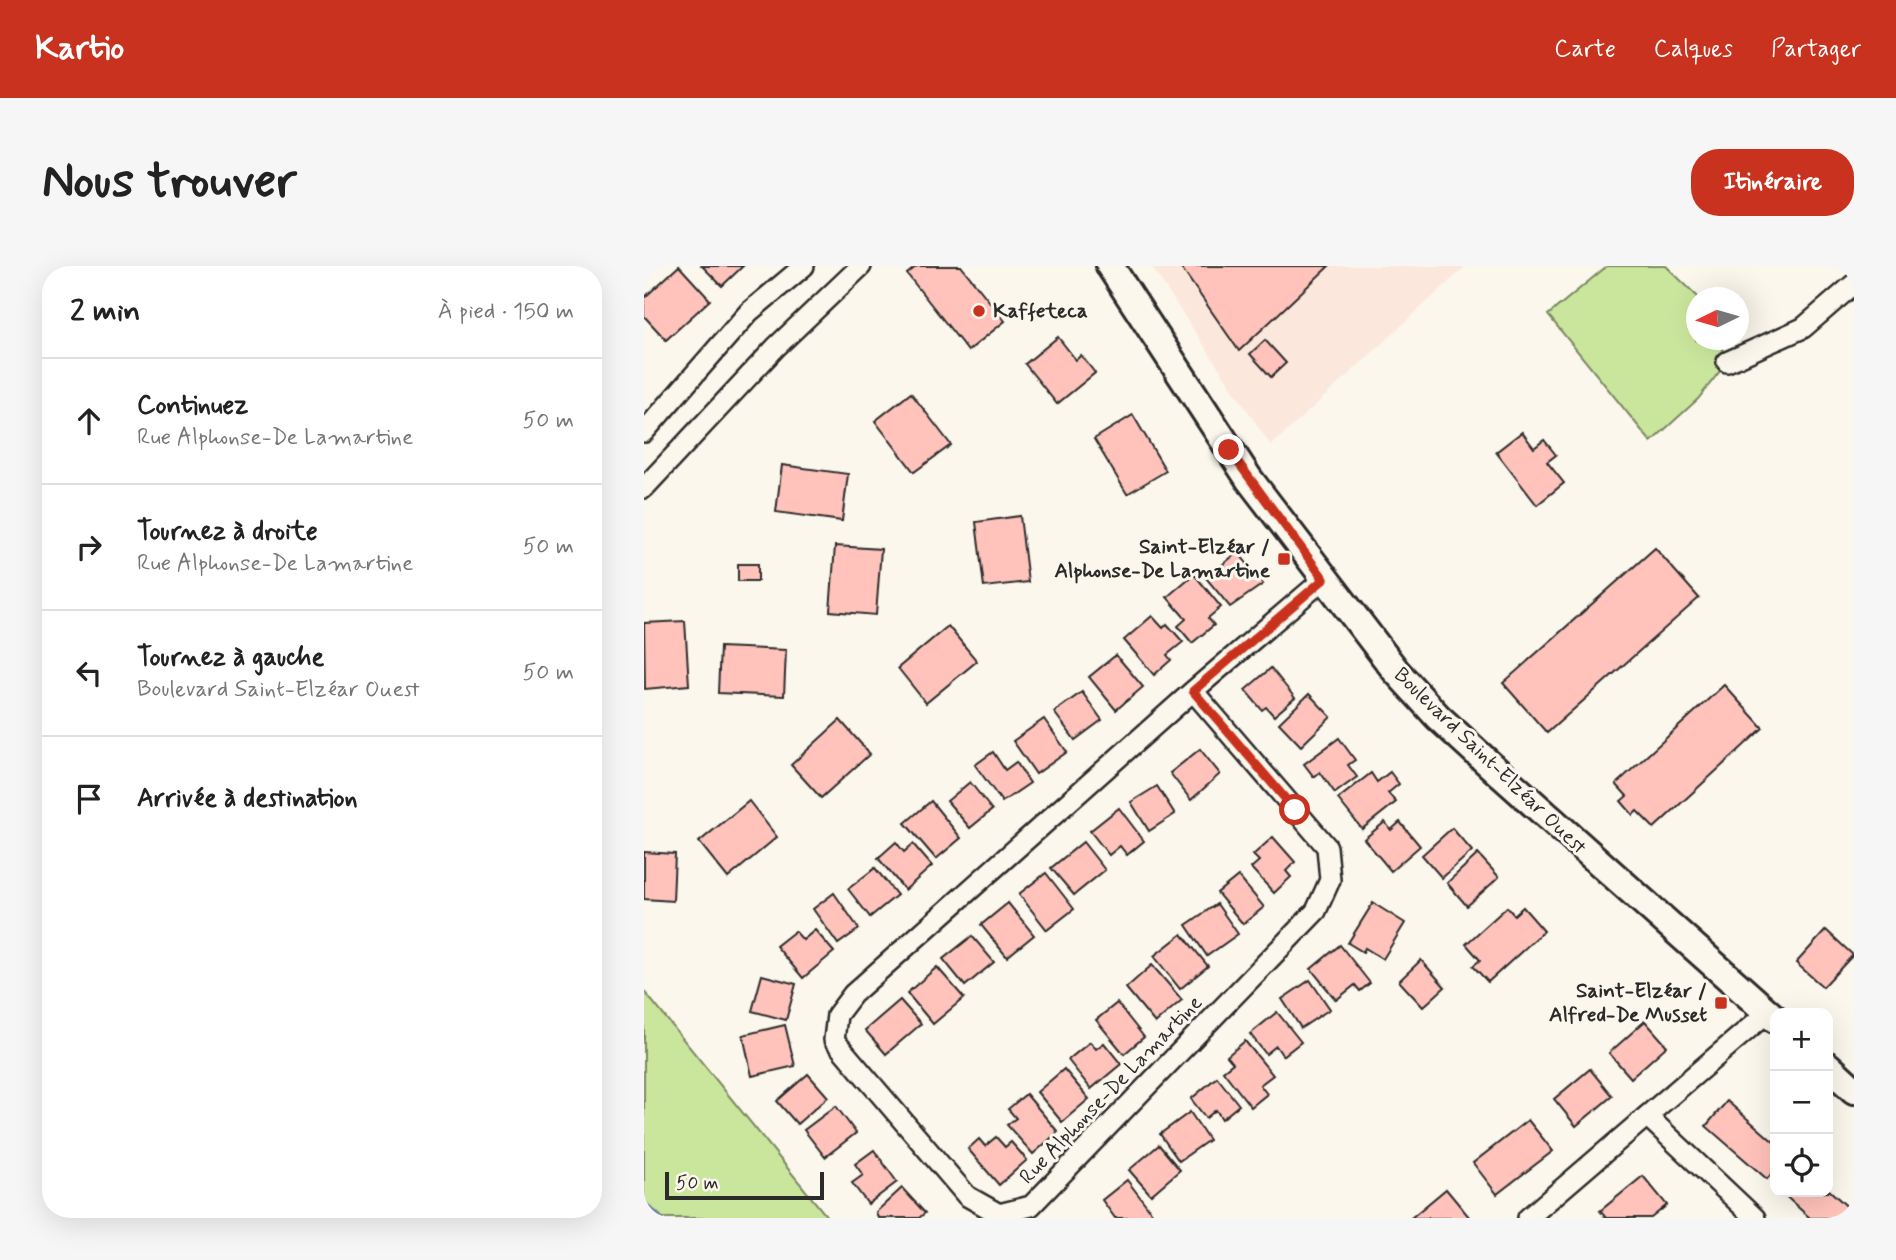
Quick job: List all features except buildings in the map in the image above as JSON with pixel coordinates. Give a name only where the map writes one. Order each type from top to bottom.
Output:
[{"type":"street","points":[[644,432],[749,312],[804,266]]},
{"type":"street","points":[[644,488],[776,347],[862,266]]},
{"type":"street","name":"Boulevard Saint-Elzéar Ouest","points":[[1110,266],[1237,461],[1378,650],[1438,717],[1770,1013]]},
{"type":"street","points":[[1727,362],[1803,328],[1854,285]]},
{"type":"street","name":"Rue Alphonse-De Lamartine","points":[[1193,691],[1327,847],[1330,880],[1316,911],[1031,1206],[999,1214],[967,1196],[834,1040],[837,1015],[853,994],[1193,691],[1324,579]]},
{"type":"street","points":[[1528,1218],[1647,1116],[1770,1018]]},
{"type":"street","points":[[1833,1054],[1854,1068]]},
{"type":"street","points":[[1833,1071],[1854,1090]]},
{"type":"street","points":[[1647,1116],[1755,1218]]},
{"type":"shaded area","points":[[1151,266],[1466,266],[1271,446]]},
{"type":"green space","points":[[1607,266],[1666,266],[1688,287],[1686,350],[1723,350],[1727,362],[1698,399],[1651,442],[1548,315]]},
{"type":"green space","points":[[644,991],[828,1218],[644,1218]]},
{"type":"waterway","points":[[644,1204],[660,1218]]},
{"type":"place","name":"Kaffeteca","points":[[979,311]]},
{"type":"place","name":"Saint-Elzéar / Alphonse-De Lamartine","points":[[1284,559]]},
{"type":"place","name":"Saint-Elzéar / Alfred-De Musset","points":[[1721,1003]]},
{"type":"route","points":[[1229,450],[1324,579],[1193,691],[1295,810]]}]
